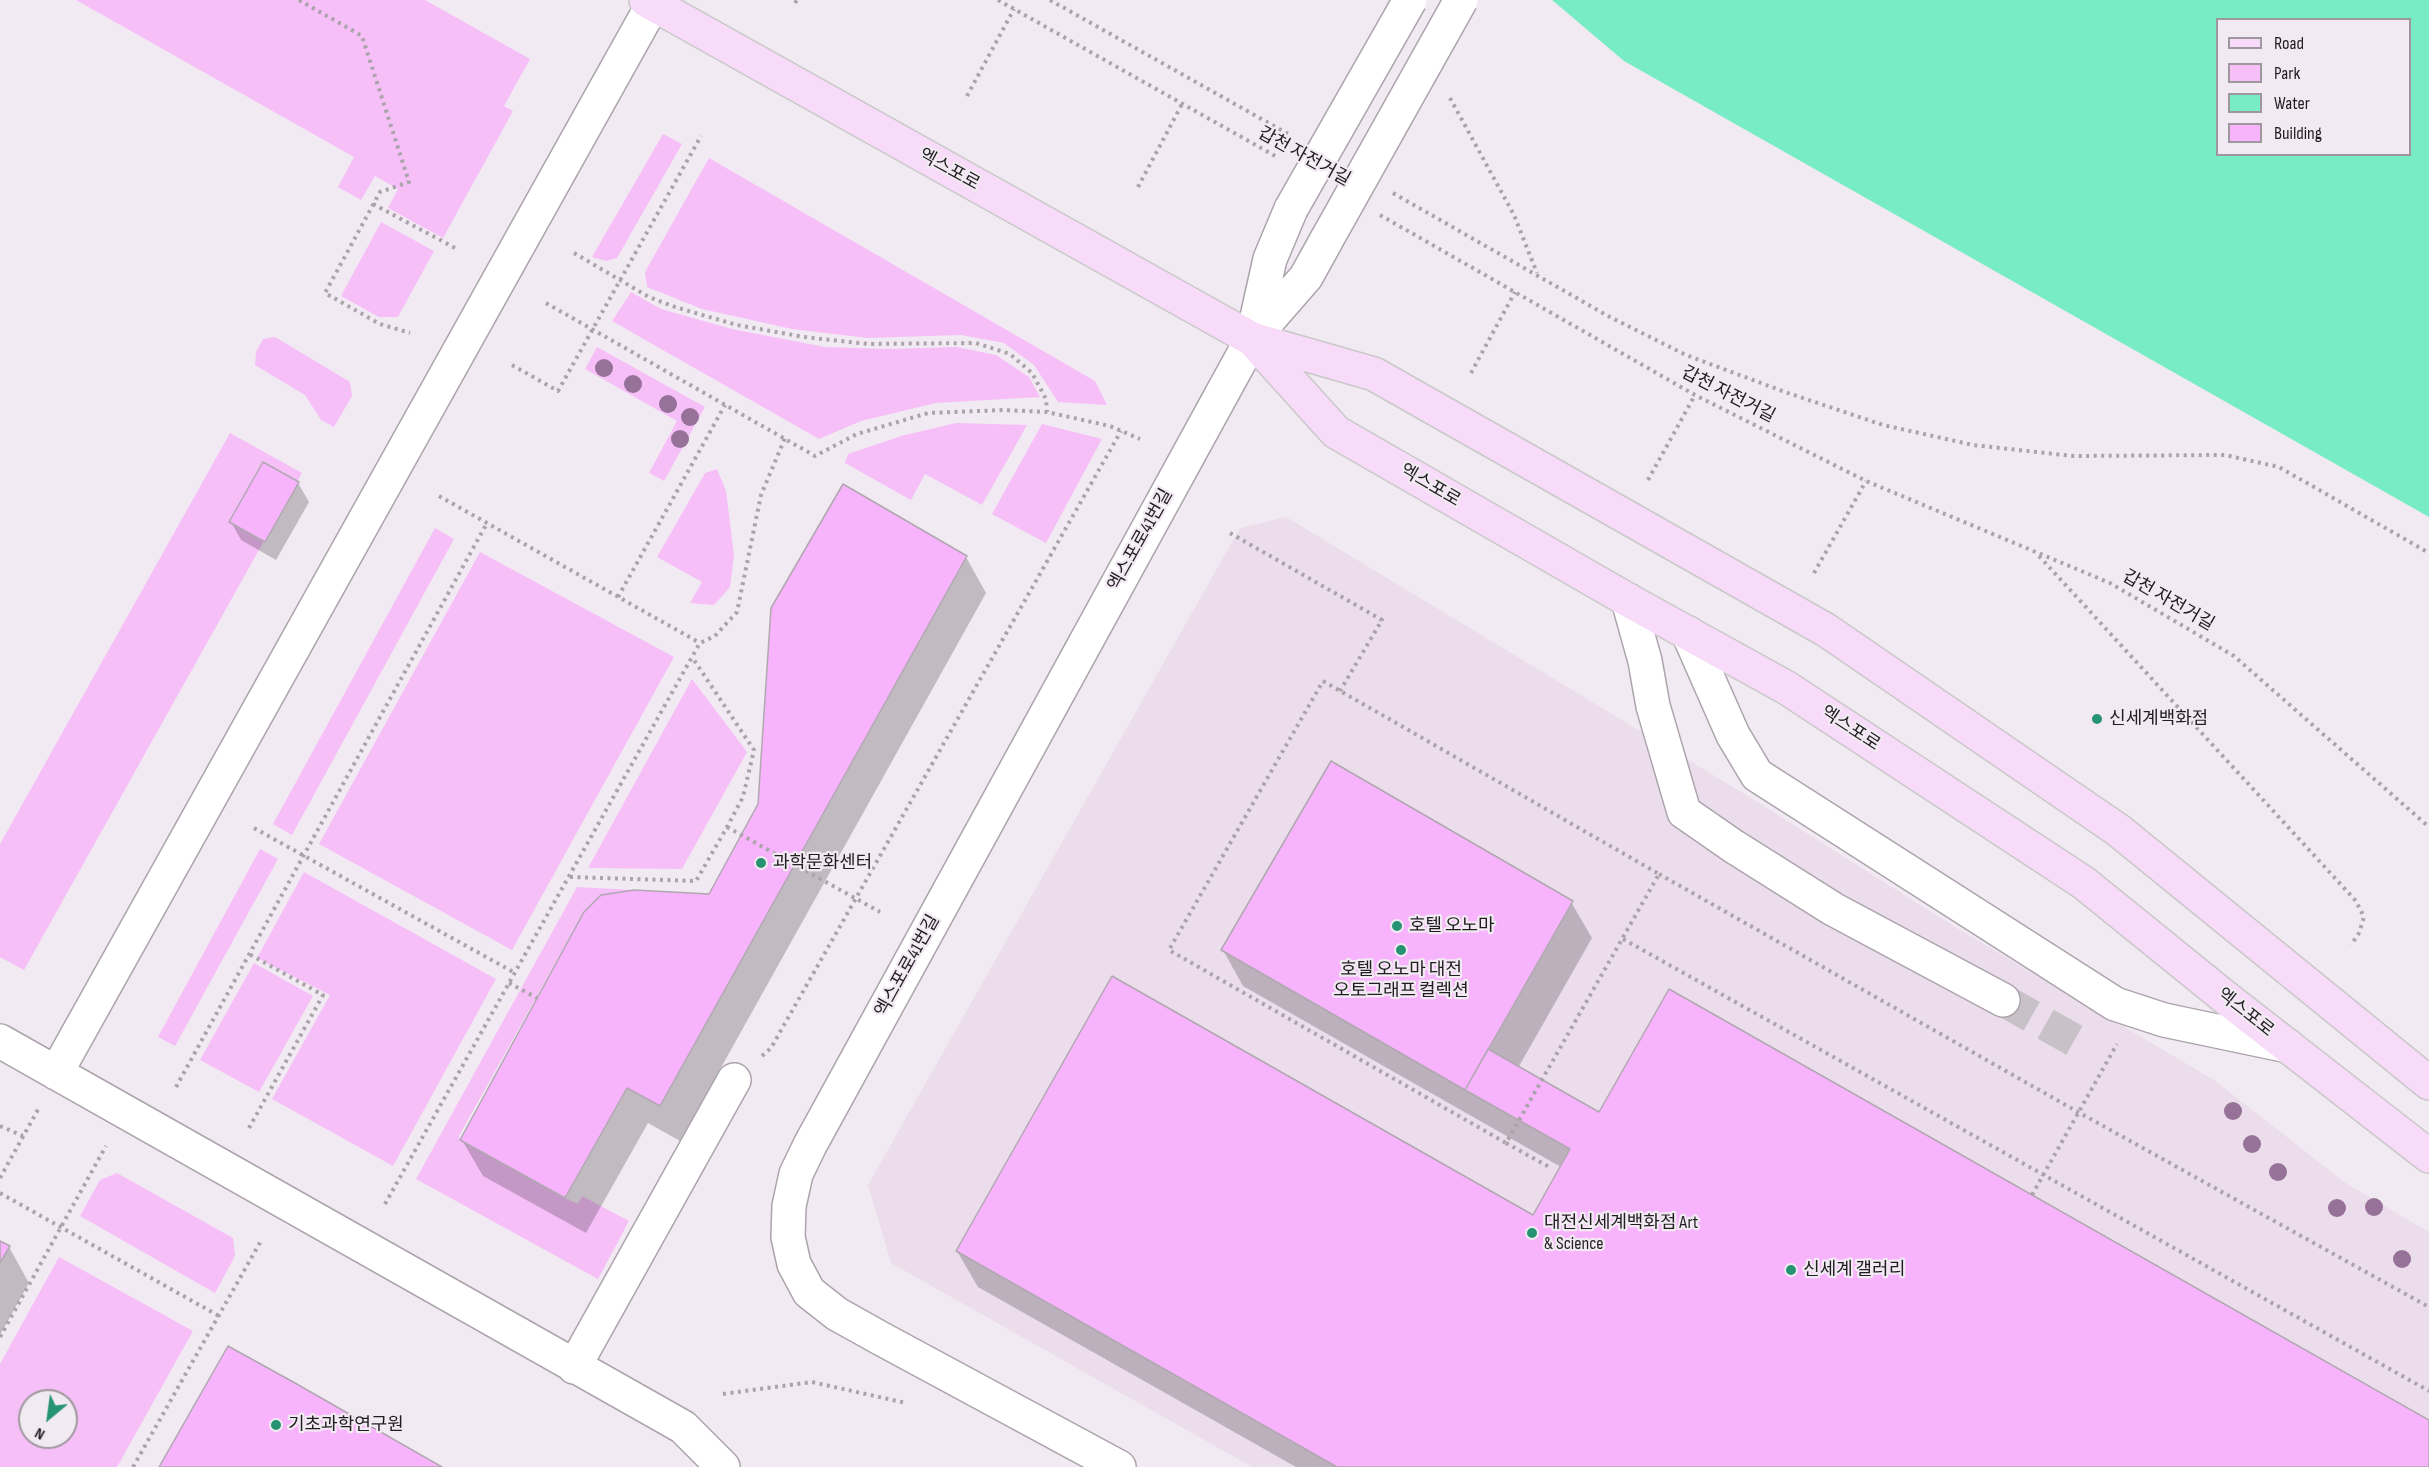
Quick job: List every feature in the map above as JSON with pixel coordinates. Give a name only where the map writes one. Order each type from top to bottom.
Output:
[{"type":"main road","name":"엑스포로","points":[[650,2],[1252,339],[1374,374],[1826,630],[2118,830],[2429,1083]]},
{"type":"main road","name":"엑스포로","points":[[1252,339],[1336,432],[1628,600],[1788,688],[2084,883],[2429,1156]]},
{"type":"street","points":[[1252,339],[1270,259],[1291,209],[1410,0]]},
{"type":"street","points":[[1252,339],[1306,277],[1461,0]]},
{"type":"street","points":[[56,1073],[650,2]]},
{"type":"street","name":"엑스포로41번길","points":[[1119,1467],[837,1314],[808,1292],[794,1264],[788,1237],[789,1206],[796,1174],[810,1145],[1252,339]]},
{"type":"street","points":[[1628,600],[1645,661],[1653,706],[1684,812],[1833,909],[2002,1000]]},
{"type":"street","points":[[1688,633],[1733,735],[1757,775],[2115,1004],[2164,1020],[2288,1046]]},
{"type":"street","points":[[0,1041],[683,1427],[723,1467]]},
{"type":"street","points":[[574,1366],[734,1080]]},
{"type":"path","points":[[299,0],[362,36],[409,182],[380,192],[325,293],[380,324],[410,333]]},
{"type":"path","name":"갑천 자전거길","points":[[998,0],[1278,157]]},
{"type":"path","points":[[1050,0],[1299,140]]},
{"type":"path","points":[[968,96],[1014,9]]},
{"type":"path","points":[[1446,92],[1514,215],[1538,274]]},
{"type":"path","points":[[1138,187],[1182,104]]},
{"type":"path","points":[[512,365],[558,391],[701,136]]},
{"type":"path","points":[[1392,192],[1608,316],[1686,356],[1883,425],[1973,445],[2073,456],[2225,454],[2268,464],[2279,467],[2429,552]]},
{"type":"path","points":[[373,204],[457,249]]},
{"type":"path","name":"갑천 자전거길","points":[[1370,210],[1695,395],[1866,481],[2110,583],[2234,656],[2429,826]]},
{"type":"path","points":[[574,253],[649,297],[737,325],[804,337],[867,344],[976,343],[1010,354],[1032,373],[1046,399],[1047,412]]},
{"type":"path","points":[[1471,373],[1515,292]]},
{"type":"path","points":[[546,303],[815,456],[857,434],[928,412],[1004,410],[1047,412],[1110,426],[1140,439]]},
{"type":"path","points":[[1648,480],[1695,395]]},
{"type":"path","points":[[618,597],[725,405]]},
{"type":"path","points":[[734,1080],[771,1048],[1121,431]]},
{"type":"path","points":[[385,1204],[700,643],[715,636],[737,612],[761,495],[785,438]]},
{"type":"path","points":[[1815,573],[1866,481]]},
{"type":"path","points":[[439,496],[700,643]]},
{"type":"path","points":[[176,1087],[487,523]]},
{"type":"path","points":[[1230,533],[1382,620],[1340,691]]},
{"type":"path","points":[[2037,553],[2356,902],[2364,917],[2359,933],[2351,945]]},
{"type":"path","points":[[569,877],[696,881],[727,827],[743,797],[754,750],[692,657]]},
{"type":"path","points":[[1551,1168],[1169,950],[1323,681],[2078,1112],[2429,1307]]},
{"type":"path","points":[[727,827],[880,912]]},
{"type":"path","points":[[254,828],[515,973]]},
{"type":"path","points":[[1506,1143],[1659,874]]},
{"type":"path","points":[[1623,939],[2429,1391]]},
{"type":"path","points":[[249,954],[323,995],[249,1128]]},
{"type":"path","points":[[509,983],[537,998]]},
{"type":"path","points":[[2032,1195],[2121,1037]]},
{"type":"path","points":[[0,1178],[40,1107]]},
{"type":"path","points":[[0,1126],[23,1136]]},
{"type":"path","points":[[0,1337],[106,1146]]},
{"type":"path","points":[[0,1193],[219,1316]]},
{"type":"path","points":[[133,1467],[262,1239]]},
{"type":"path","points":[[723,1394],[812,1382],[906,1403]]},
{"type":"shaded area","points":[[1286,517],[1751,798],[1955,927],[2214,1080],[2347,1184],[2429,1232],[2429,1467],[1252,1467],[891,1263],[868,1185],[1240,528]]},
{"type":"green space","points":[[76,0],[425,0],[530,59],[504,106],[513,111],[443,238],[388,208],[398,189],[375,176],[361,200],[338,187],[354,157]]},
{"type":"green space","points":[[663,134],[682,144],[617,258],[606,261],[592,257]]},
{"type":"green space","points":[[709,158],[1095,381],[1107,405],[1058,402],[1034,365],[1004,343],[961,335],[867,338],[792,329],[702,309],[647,287],[645,272]]},
{"type":"green space","points":[[381,222],[434,251],[398,317],[379,317],[341,296]]},
{"type":"green space","points":[[631,292],[661,309],[732,329],[825,347],[887,349],[957,347],[996,355],[1029,377],[1040,397],[936,403],[861,421],[819,439],[612,321]]},
{"type":"green space","points":[[275,337],[350,382],[352,396],[334,427],[321,420],[305,395],[255,365],[256,352],[263,339]]},
{"type":"green space","points":[[597,347],[705,407],[664,481],[649,473],[677,421],[585,369]]},
{"type":"green space","points":[[956,423],[1027,425],[982,505],[925,474],[911,500],[845,463],[848,454],[901,436]]},
{"type":"green space","points":[[1042,424],[1102,439],[1046,543],[992,514]]},
{"type":"green space","points":[[230,433],[302,473],[24,970],[0,957],[0,844]]},
{"type":"green space","points":[[717,469],[726,491],[734,555],[730,587],[714,605],[690,603],[702,582],[657,557],[705,473]]},
{"type":"green space","points":[[435,528],[454,539],[292,835],[273,824]]},
{"type":"green space","points":[[480,552],[674,657],[512,950],[319,844]]},
{"type":"green space","points":[[692,679],[747,752],[682,869],[588,868]]},
{"type":"green space","points":[[260,849],[278,859],[175,1046],[158,1037]]},
{"type":"green space","points":[[304,872],[496,979],[393,1166],[272,1099],[330,995],[257,958]]},
{"type":"green space","points":[[577,887],[634,890],[601,895],[584,912],[459,1136],[460,1140],[565,1198],[578,1204],[582,1196],[629,1221],[598,1279],[416,1179]]},
{"type":"green space","points":[[254,963],[313,996],[259,1092],[200,1060]]},
{"type":"green space","points":[[117,1173],[233,1238],[235,1256],[215,1293],[80,1216],[100,1180]]},
{"type":"green space","points":[[59,1257],[193,1331],[117,1467],[0,1467],[0,1364]]},
{"type":"water","points":[[1552,0],[2429,0],[2429,517],[1624,61]]},
{"type":"building","points":[[263,462],[299,482],[265,542],[229,522]]},
{"type":"building","name":"과학문화센터","points":[[843,484],[967,556],[660,1106],[627,1088],[565,1198],[460,1140],[584,912],[601,895],[634,890],[709,894],[758,804],[771,608]]},
{"type":"building","name":"호텔 오노마","points":[[1331,761],[1573,901],[1465,1090],[1221,950]]},
{"type":"building","name":"대전신세계백화점 Art & Science","points":[[1112,976],[1533,1215],[1570,1149],[1465,1090],[1488,1049],[1599,1112],[1669,989],[2429,1420],[2429,1467],[1337,1467],[956,1251]]},
{"type":"building","points":[[0,1241],[10,1246],[0,1263]]},
{"type":"building","name":"기초과학연구원","points":[[228,1346],[295,1383],[442,1467],[159,1467]]},
{"type":"tunnel","points":[[2003,1000],[2086,1047]]},
{"type":"place","name":"신세계백화점","points":[[2097,719]]},
{"type":"place","name":"과학문화센터","points":[[761,863]]},
{"type":"place","name":"호텔 오노마","points":[[1397,926]]},
{"type":"place","name":"호텔 오노마 대전 오토그래프 컬렉션","points":[[1401,950]]},
{"type":"place","name":"대전신세계백화점 Art & Science","points":[[1532,1233]]},
{"type":"place","name":"신세계 갤러리","points":[[1791,1270]]},
{"type":"place","name":"기초과학연구원","points":[[276,1425]]}]
